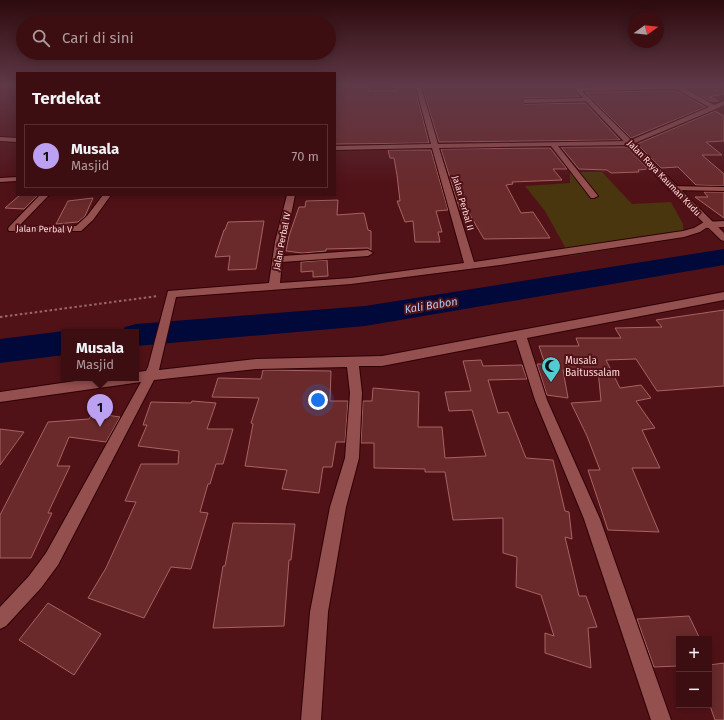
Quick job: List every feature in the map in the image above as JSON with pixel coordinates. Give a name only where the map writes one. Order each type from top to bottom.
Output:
[{"type":"street","name":"Jalan Perbal II","points":[[427,118],[470,266]]},
{"type":"street","name":"Jalan Raya Kauman Kudu","points":[[605,118],[672,188],[724,238]]},
{"type":"street","points":[[336,148],[436,145],[630,143],[691,118]]},
{"type":"street","points":[[0,139],[16,140]]},
{"type":"street","points":[[553,144],[594,196]]},
{"type":"street","points":[[0,180],[15,179]]},
{"type":"street","points":[[0,189],[15,179]]},
{"type":"street","points":[[672,188],[724,189]]},
{"type":"street","name":"Jalan Perbal V","points":[[44,196],[12,229],[78,229],[90,218],[106,196]]},
{"type":"street","name":"Jalan Perbal IV","points":[[274,287],[280,242],[291,196]]},
{"type":"street","points":[[0,620],[35,582],[52,559],[146,373],[168,310],[172,294],[351,281],[470,266],[684,234],[697,230],[704,225],[724,224]]},
{"type":"street","points":[[278,259],[368,253]]},
{"type":"street","points":[[146,373],[256,364],[390,360],[724,296]]},
{"type":"street","points":[[520,335],[541,400],[592,519],[661,720]]},
{"type":"street","points":[[311,720],[319,612],[338,507],[352,458],[356,393],[353,362]]},
{"type":"street","points":[[0,397],[111,381]]},
{"type":"path","points":[[0,317],[172,294]]},
{"type":"shaded area","points":[[570,172],[602,172],[632,204],[671,202],[683,224],[684,237],[570,256],[545,211],[525,186],[570,183]]},
{"type":"building","points":[[336,118],[423,118],[429,143],[336,144]]},
{"type":"building","points":[[431,118],[599,118],[620,140],[439,142]]},
{"type":"building","points":[[611,118],[680,118],[631,138]]},
{"type":"building","points":[[699,118],[724,118],[724,141],[706,142],[722,155],[702,155],[724,174],[724,186],[696,185],[678,167],[661,168],[637,144]]},
{"type":"building","points":[[561,147],[627,147],[648,169],[638,170],[639,172],[611,173],[607,170],[579,169]]},
{"type":"building","points":[[550,148],[567,169],[553,169],[562,180],[512,182],[513,184],[506,185],[521,213],[533,212],[550,238],[484,239],[467,210],[460,210],[441,149]]},
{"type":"building","points":[[388,150],[431,150],[448,210],[436,211],[442,232],[438,232],[440,242],[415,242],[413,221],[405,222],[397,201],[400,201],[394,158],[390,158]]},
{"type":"building","points":[[704,192],[724,192],[724,218],[695,197],[708,197]]},
{"type":"building","points":[[19,196],[37,196],[24,209],[5,208]]},
{"type":"building","points":[[93,198],[85,216],[78,222],[56,224],[68,201]]},
{"type":"building","points":[[338,200],[337,215],[364,213],[368,230],[371,231],[371,250],[368,248],[326,249],[326,251],[302,253],[286,251],[289,236],[299,207],[305,207],[306,201]]},
{"type":"building","points":[[264,221],[256,269],[228,270],[230,256],[215,257],[228,222]]},
{"type":"building","points":[[327,260],[328,276],[313,277],[313,271],[301,272],[301,262]]},
{"type":"building","points":[[724,310],[724,386],[657,391],[636,359],[606,360],[620,388],[641,385],[651,398],[636,401],[655,428],[642,430],[660,468],[632,468],[659,532],[608,530],[588,470],[600,470],[587,436],[571,403],[601,401],[598,370],[563,370],[568,398],[547,395],[537,364],[545,364],[539,346],[579,346],[576,338],[621,338],[615,328],[662,327],[656,320]]},
{"type":"building","points":[[481,360],[483,366],[522,365],[527,379],[488,380],[498,413],[508,412],[526,458],[553,460],[565,511],[569,512],[572,539],[565,537],[579,596],[586,596],[597,627],[588,628],[591,668],[545,653],[545,633],[554,636],[541,595],[516,587],[517,557],[503,553],[503,518],[453,520],[445,472],[425,472],[425,469],[374,468],[374,443],[361,443],[363,401],[372,401],[373,388],[419,392],[418,427],[442,427],[445,458],[486,456],[472,410],[449,411],[445,392],[471,391],[463,361]]},
{"type":"building","points":[[263,370],[331,371],[330,401],[348,401],[345,442],[336,442],[332,467],[323,467],[319,493],[282,489],[287,470],[245,466],[253,424],[251,423],[259,398],[212,397],[218,378],[261,379]]},
{"type":"building","points":[[192,401],[216,403],[207,429],[233,429],[223,464],[216,464],[210,484],[208,484],[200,512],[208,513],[191,569],[171,567],[144,618],[88,598],[106,568],[136,502],[125,501],[141,464],[178,464],[179,451],[138,446],[147,425],[143,425],[151,402],[191,403]]},
{"type":"building","points":[[93,413],[120,417],[106,442],[69,437],[57,466],[70,466],[48,513],[52,513],[31,558],[0,558],[0,515],[48,422],[89,419]]},
{"type":"building","points":[[0,429],[24,432],[0,465]]},
{"type":"building","points":[[233,523],[295,524],[291,560],[289,560],[284,626],[213,628],[223,566],[225,566]]},
{"type":"building","points":[[48,603],[101,634],[74,675],[19,640]]},
{"type":"building","points":[[689,616],[699,636],[676,636],[676,666],[654,667],[637,619]]},
{"type":"building","points":[[724,663],[724,720],[715,720],[711,708],[712,708],[712,665]]},
{"type":"waterway","name":"Kali Babon","points":[[139,335],[365,316],[724,257]]},
{"type":"waterway","name":"Kali Babon","points":[[0,351],[61,343]]},
{"type":"place","name":"Musala Baitussalam","points":[[551,383]]},
{"type":"place","name":"Musala","points":[[100,427]]}]
